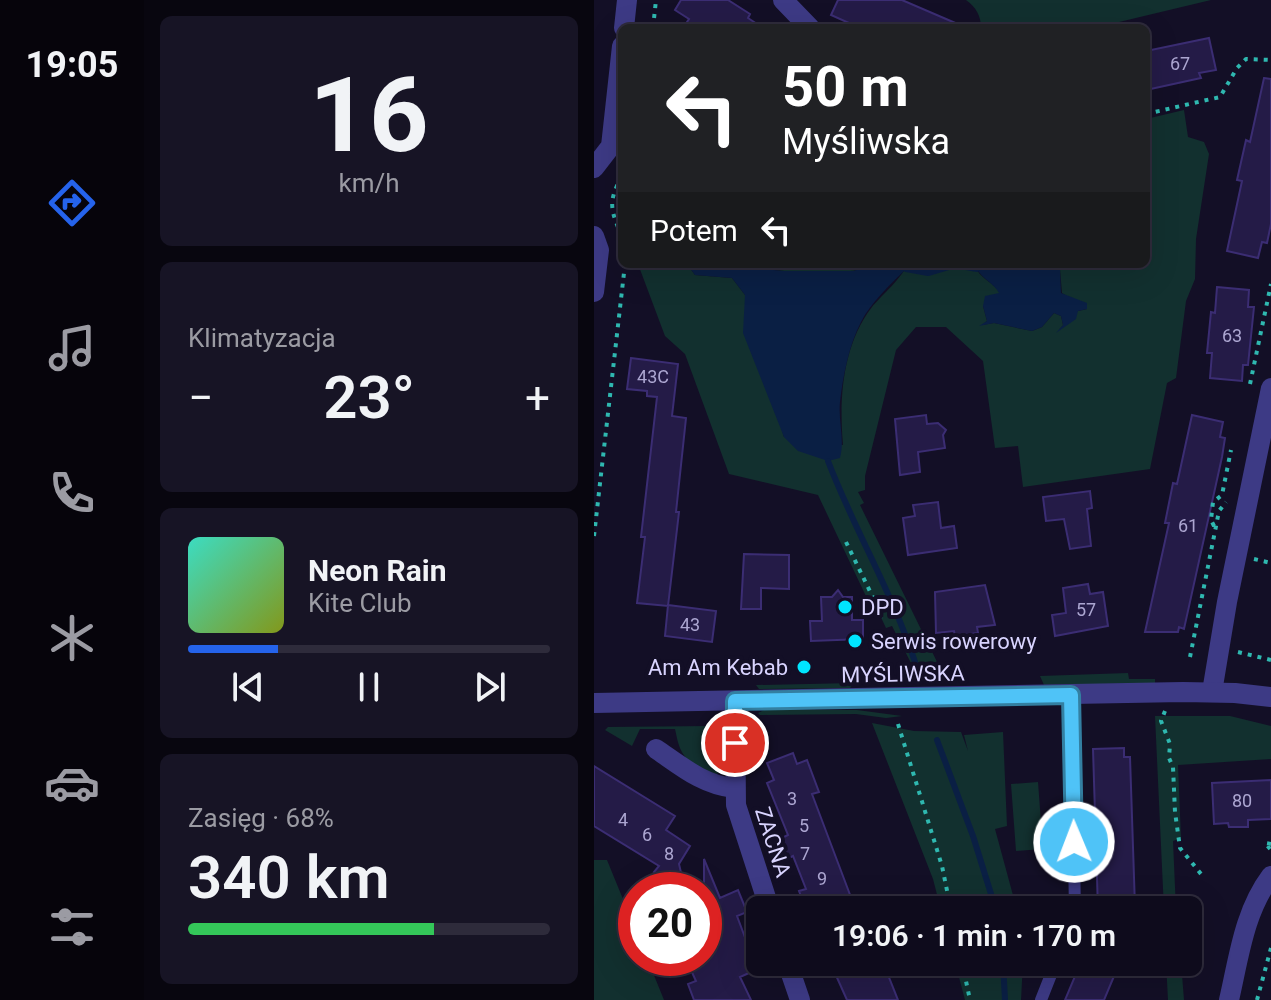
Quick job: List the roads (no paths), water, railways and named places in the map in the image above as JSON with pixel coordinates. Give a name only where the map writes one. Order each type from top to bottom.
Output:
[{"type":"street","points":[[624,24],[627,0]]},
{"type":"street","points":[[783,0],[806,24]]},
{"type":"street","points":[[594,168],[611,146],[618,82]]},
{"type":"street","points":[[594,236],[599,250],[594,292]]},
{"type":"street","points":[[1212,692],[1227,602],[1271,388]]},
{"type":"street","name":"MYŚLIWSKA","points":[[594,703],[1212,692],[1271,697]]},
{"type":"street","name":"ZACNA","points":[[735,701],[736,805],[765,896]]},
{"type":"street","name":"ZACNA","points":[[656,749],[704,781],[734,788]]},
{"type":"street","points":[[1229,1000],[1248,917],[1256,896],[1271,876]]},
{"type":"street","points":[[792,976],[800,1000]]},
{"type":"lane","points":[[1071,695],[1075,896]]},
{"type":"lane","points":[[1041,1000],[1050,976]]},
{"type":"water","points":[[690,268],[854,271],[860,268],[906,268],[870,307],[853,341],[840,402],[840,458],[828,461],[798,451],[784,437],[743,333],[745,295],[732,278],[695,275]]},
{"type":"water","points":[[1061,268],[1061,293],[1087,303],[1087,309],[1078,311],[1076,319],[1056,333],[1063,325],[1061,316],[1054,313],[1042,327],[1032,331],[994,323],[979,326],[987,321],[983,306],[985,296],[999,293],[977,269]]},
{"type":"waterway","points":[[906,269],[928,273],[945,268]]},
{"type":"waterway","points":[[972,268],[977,269]]},
{"type":"waterway","points":[[828,461],[915,662]]},
{"type":"waterway","points":[[937,740],[992,896]]},
{"type":"waterway","points":[[1004,976],[1005,1000]]},
{"type":"place","name":"DPD","points":[[845,607]]},
{"type":"place","name":"Serwis rowerowy","points":[[855,641]]},
{"type":"place","name":"Am Am Kebab","points":[[804,667]]}]
